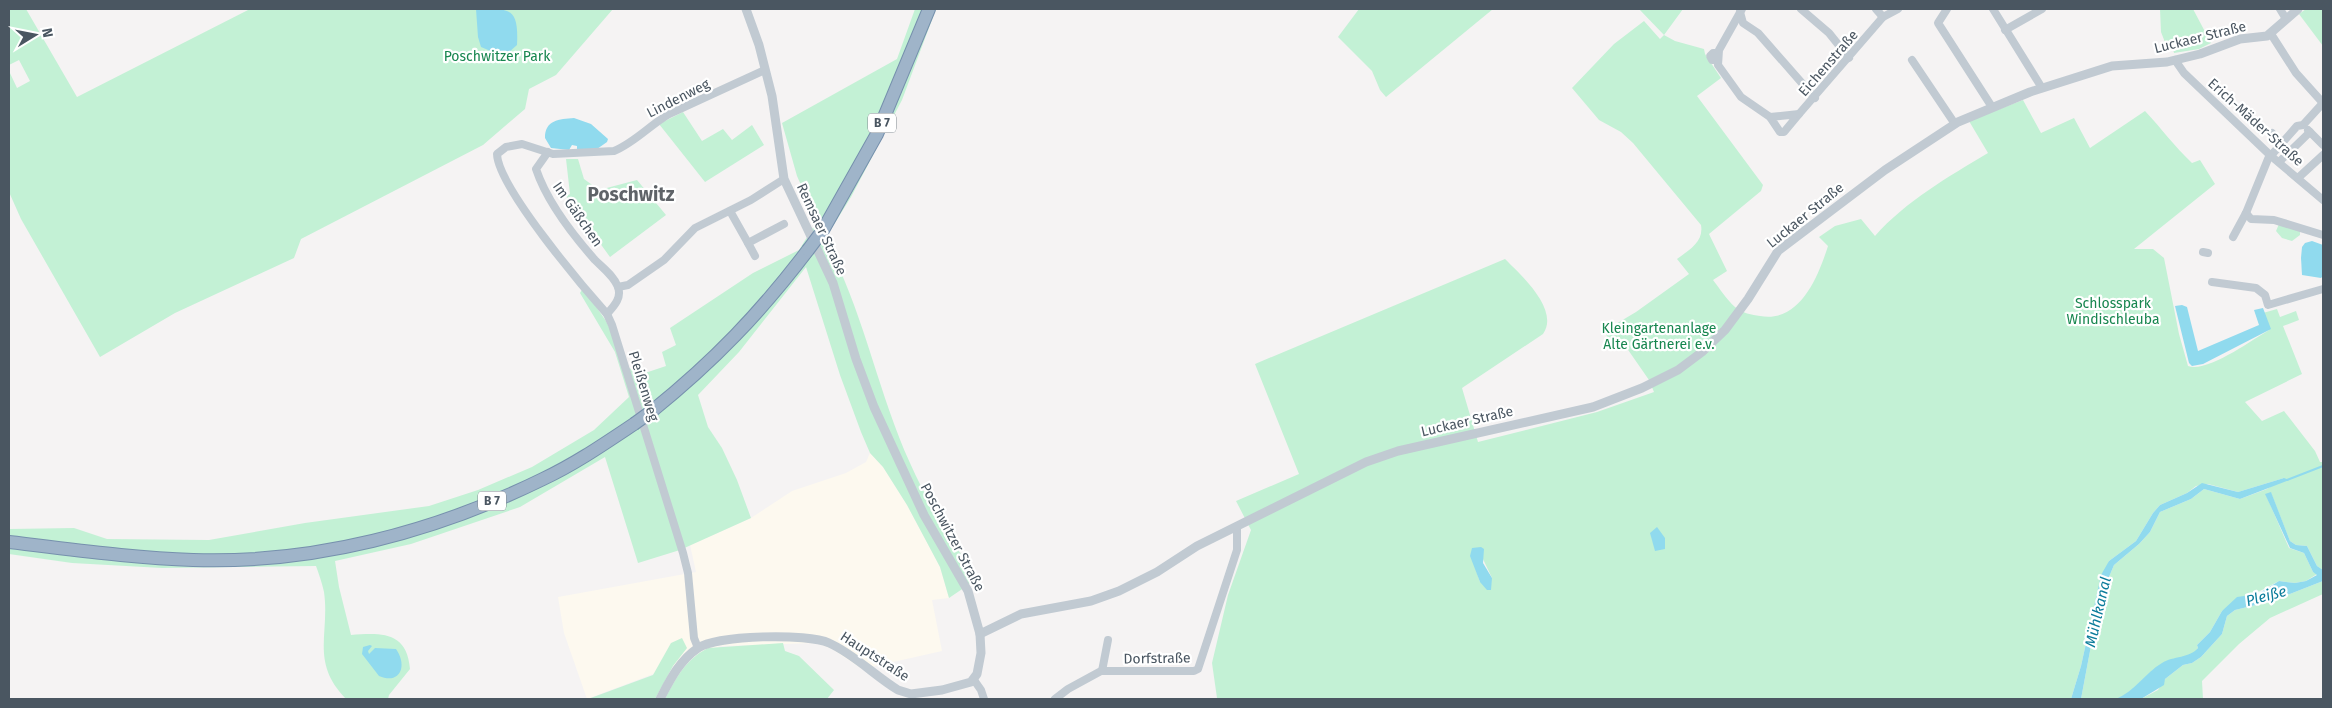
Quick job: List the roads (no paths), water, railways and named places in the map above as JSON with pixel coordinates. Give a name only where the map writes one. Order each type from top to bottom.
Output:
[{"type":"highway","name":"B 7","points":[[9,542],[193,560],[272,557],[338,549],[413,531],[467,512],[544,479],[592,452],[652,411],[692,378],[740,333],[771,299],[823,230],[877,134],[929,9]]},
{"type":"street","name":"Remsaer Straße","points":[[746,9],[765,70],[775,112],[784,179],[833,283],[856,360],[895,456]]},
{"type":"street","points":[[1801,9],[1829,33],[1849,58]]},
{"type":"street","points":[[1876,9],[1883,17]]},
{"type":"street","name":"Eichenstraße","points":[[1770,117],[1780,132],[1784,132],[1883,17],[1898,9]]},
{"type":"street","points":[[1947,9],[1938,23],[1992,107]]},
{"type":"street","points":[[1993,9],[2042,88]]},
{"type":"street","points":[[2005,30],[2042,9]]},
{"type":"street","points":[[2280,9],[2286,19]]},
{"type":"street","points":[[2233,237],[2246,213],[2271,156],[2296,126],[2303,125],[2323,103],[2296,73],[2271,34],[2298,9]]},
{"type":"street","points":[[1741,10],[1732,23],[1718,54],[1718,65],[1741,97],[1770,117],[1799,114]]},
{"type":"street","points":[[1741,10],[1743,23]]},
{"type":"street","points":[[1732,23],[1743,23],[1758,33],[1815,98]]},
{"type":"street","name":"Luckaer Straße","points":[[1241,525],[1366,462],[1398,451],[1593,407],[1642,388],[1678,370],[1702,352],[1725,330],[1748,299],[1778,251],[1885,170],[1955,124],[1992,107],[2042,88],[2112,66],[2175,60],[2240,39],[2271,34]]},
{"type":"street","points":[[1912,60],[1955,124]]},
{"type":"street","name":"Erich-Mäder-Straße","points":[[2175,60],[2184,73],[2271,156],[2323,200]]},
{"type":"street","name":"Lindenweg","points":[[498,162],[497,154],[506,148],[522,144],[548,152],[595,152],[622,148],[655,122],[669,114],[765,70]]},
{"type":"street","points":[[2303,125],[2323,145]]},
{"type":"street","points":[[2279,162],[2310,132]]},
{"type":"street","points":[[2272,133],[2280,145]]},
{"type":"street","name":"Im Gäßchen","points":[[548,152],[536,169],[540,181],[579,240],[611,276],[618,287]]},
{"type":"street","points":[[2298,178],[2323,155]]},
{"type":"street","name":"Pleißenweg","points":[[498,162],[546,240],[607,314],[627,369],[683,554],[688,573],[694,638],[698,648]]},
{"type":"street","points":[[607,314],[618,301],[618,287],[628,285],[664,260],[695,228],[730,212],[784,179]]},
{"type":"street","points":[[730,212],[755,256]]},
{"type":"street","points":[[2246,213],[2251,219],[2274,220],[2323,235]]},
{"type":"street","points":[[748,243],[784,224]]},
{"type":"street","points":[[2212,282],[2256,288],[2265,295],[2268,305],[2323,289]]},
{"type":"street","name":"Poschwitzer Straße","points":[[895,456],[924,515],[968,591],[980,634]]},
{"type":"street","points":[[984,699],[981,690],[974,680],[978,674],[981,653],[980,634],[1021,614],[1091,601],[1119,591],[1157,572],[1197,546],[1241,525]]},
{"type":"street","name":"Dorfstraße","points":[[1055,699],[1102,671],[1194,671],[1198,669],[1237,550],[1241,525]]},
{"type":"street","name":"Hauptstraße","points":[[660,699],[684,659],[698,648],[715,642],[806,636],[831,644],[886,683],[898,690],[911,694],[964,686],[974,680]]},
{"type":"street","points":[[1102,671],[1108,640]]},
{"type":"water","points":[[476,9],[497,9],[510,12],[514,16],[516,23],[517,45],[508,53],[493,52],[481,47],[478,37]]},
{"type":"water","points":[[574,118],[591,124],[608,139],[607,142],[597,149],[577,150],[577,146],[572,145],[569,150],[551,148],[545,138],[547,127],[558,120]]},
{"type":"water","points":[[2312,241],[2323,245],[2323,276],[2321,278],[2302,275],[2302,247],[2305,243]]},
{"type":"water","points":[[2182,305],[2187,307],[2198,351],[2259,325],[2254,310],[2263,308],[2271,329],[2203,364],[2192,366],[2189,363],[2175,306]]},
{"type":"water","points":[[2284,478],[2289,480],[2240,499],[2204,489],[2191,499],[2160,512],[2150,532],[2114,565],[2106,584],[2096,619],[2081,699],[2071,699],[2081,666],[2101,575],[2109,561],[2136,541],[2160,505],[2187,493],[2202,483],[2238,492]]},
{"type":"water","name":"Pleiße","points":[[2271,492],[2290,541],[2296,545],[2307,546],[2317,566],[2323,570],[2323,581],[2272,601],[2235,610],[2227,616],[2222,634],[2201,657],[2192,663],[2183,665],[2165,679],[2164,685],[2141,699],[2116,699],[2123,696],[2162,663],[2195,651],[2198,648],[2197,645],[2210,632],[2222,611],[2237,597],[2258,594],[2279,581],[2295,583],[2306,581],[2317,575],[2313,572],[2304,553],[2290,548],[2265,494]]},
{"type":"water","points":[[1657,527],[1665,538],[1665,549],[1655,551],[1650,533]]},
{"type":"water","points":[[1481,547],[1484,549],[1483,563],[1492,578],[1491,590],[1487,590],[1480,582],[1470,556],[1472,548]]},
{"type":"water","points":[[372,646],[368,651],[369,654],[375,648],[396,649],[400,655],[401,662],[400,672],[397,676],[386,678],[379,676],[362,654],[363,647]]},
{"type":"waterway","name":"Mühlkanal","points":[[2287,480],[2323,466]]},
{"type":"district","name":"Poschwitz","points":[[631,194]]},
{"type":"park label","name":"Poschwitzer Park","points":[[497,56]]},
{"type":"park label","name":"Schlosspark Windischleuba","points":[[2113,312]]},
{"type":"park label","name":"Kleingartenanlage Alte Gärtnerei e.v.","points":[[1659,336]]}]
